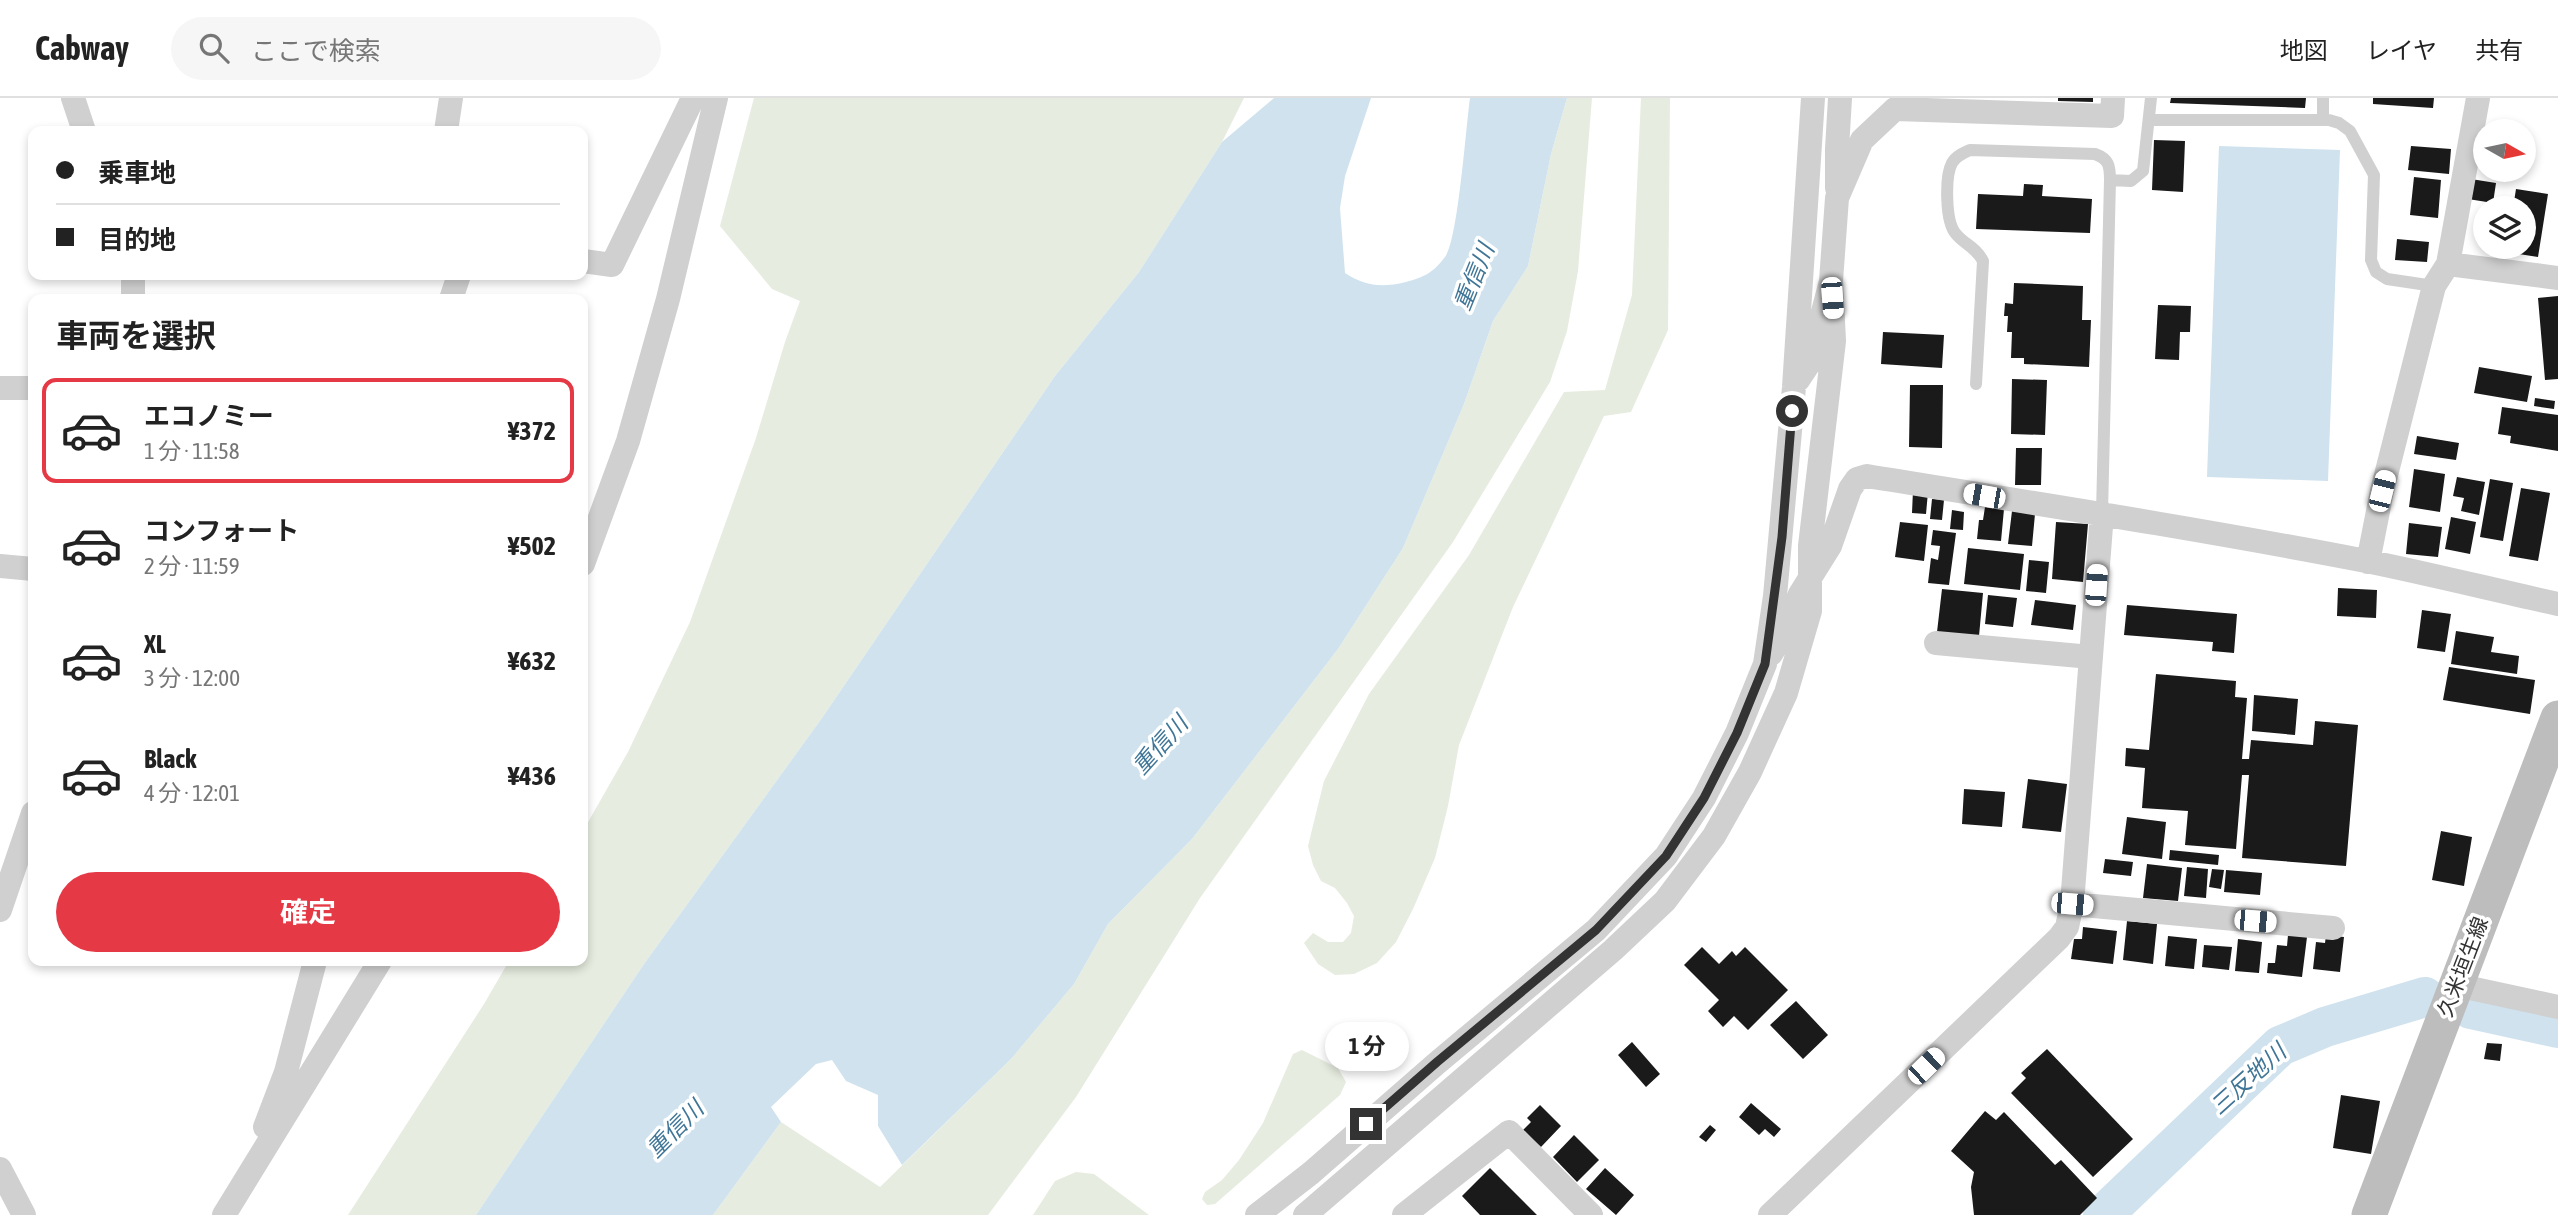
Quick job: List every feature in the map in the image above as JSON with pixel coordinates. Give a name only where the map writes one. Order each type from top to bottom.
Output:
[{"type":"main road","name":"久米垣生線","points":[[2369,1215],[2558,718]]},
{"type":"street","points":[[73,98],[82,126]]},
{"type":"street","points":[[447,126],[451,98]]},
{"type":"street","points":[[588,262],[612,265],[693,98]]},
{"type":"street","points":[[588,550],[628,441],[668,299],[716,98]]},
{"type":"street","points":[[1765,664],[1782,537],[1812,98]]},
{"type":"street","points":[[1305,1215],[1613,950],[1665,901],[1714,836],[1750,772],[1786,693],[1810,611],[1810,546],[1834,341],[1831,281],[1838,198],[1840,98]]},
{"type":"street","points":[[1838,198],[1862,140],[1895,109],[2112,116],[2113,98]]},
{"type":"street","points":[[2368,562],[2382,491],[2434,286],[2448,264],[2478,98]]},
{"type":"street","points":[[2448,264],[2558,278]]},
{"type":"street","points":[[1794,387],[1810,362],[1831,281]]},
{"type":"street","points":[[0,388],[28,388]]},
{"type":"street","points":[[1257,1215],[1311,1173],[1437,1062],[1596,930],[1666,856],[1704,798],[1732,744],[1765,664],[1788,626],[1800,594],[1830,545],[1850,489],[1857,479],[1867,476],[2102,513],[2368,562],[2558,604]]},
{"type":"street","points":[[1770,1215],[2059,938],[2067,927],[2072,904],[2102,513]]},
{"type":"street","points":[[0,566],[28,569]]},
{"type":"street","points":[[1936,643],[2091,657]]},
{"type":"street","points":[[0,910],[28,828]]},
{"type":"street","points":[[2072,904],[2333,928]]},
{"type":"street","points":[[267,1144],[264,1128],[286,1072],[314,966]]},
{"type":"street","points":[[224,1215],[377,966]]},
{"type":"street","points":[[2456,985],[2558,1007]]},
{"type":"street","points":[[1404,1215],[1509,1132],[1591,1215]]},
{"type":"street","points":[[0,1169],[18,1210]]},
{"type":"lane","points":[[2110,180],[2131,181],[2143,171],[2151,98]]},
{"type":"lane","points":[[2323,98],[2323,120]]},
{"type":"lane","points":[[2150,120],[2323,120],[2339,123],[2350,131],[2374,175],[2371,260],[2376,272],[2387,279],[2434,286]]},
{"type":"lane","points":[[1976,384],[1983,261],[1977,250],[1956,235],[1951,226],[1948,213],[1949,171],[1953,162],[1970,150],[2095,154],[2105,157],[2110,166],[2110,180],[2102,513]]},
{"type":"shaded area","points":[[754,98],[1244,98],[1222,142],[1139,272],[1055,376],[822,718],[644,964],[476,1215],[348,1215],[506,966],[588,966],[588,822],[628,752],[690,622],[756,438],[800,301],[772,289],[720,226]]},
{"type":"shaded area","points":[[1567,98],[1592,98],[1578,271],[1567,331],[1550,382],[1453,542],[1200,898],[1076,1097],[988,1215],[713,1215],[781,1122],[880,1187],[1011,1059],[1074,984],[1108,924],[1192,839],[1338,649],[1403,548],[1464,404],[1493,321],[1528,266],[1551,154]]},
{"type":"shaded area","points":[[1641,98],[1670,98],[1668,330],[1631,412],[1604,416],[1513,607],[1459,745],[1435,858],[1396,942],[1377,963],[1354,974],[1335,975],[1318,964],[1304,943],[1313,933],[1328,942],[1343,942],[1351,933],[1354,916],[1335,888],[1321,881],[1308,846],[1324,781],[1369,694],[1469,555],[1564,392],[1605,390],[1632,295]]},
{"type":"shaded area","points":[[1302,1050],[1338,1068],[1346,1082],[1340,1095],[1215,1204],[1207,1205],[1202,1199],[1205,1192],[1222,1180],[1239,1160],[1263,1123],[1293,1054]]},
{"type":"shaded area","points":[[1076,1172],[1094,1174],[1149,1215],[1033,1215],[1055,1181]]},
{"type":"water","name":"重信川","points":[[1274,98],[1371,98],[1345,176],[1340,208],[1345,273],[1366,283],[1389,285],[1406,282],[1432,271],[1450,247],[1458,207],[1470,98],[1567,98],[1551,154],[1528,266],[1493,321],[1464,404],[1403,548],[1338,649],[1192,839],[1108,924],[1074,984],[1011,1059],[902,1165],[878,1126],[878,1095],[846,1081],[832,1060],[816,1064],[771,1107],[781,1122],[713,1215],[476,1215],[644,964],[822,718],[1055,376],[1139,272],[1222,142]]},
{"type":"water","points":[[2219,146],[2340,150],[2328,481],[2207,477]]},
{"type":"building","points":[[2058,98],[2093,98],[2093,102],[2058,101]]},
{"type":"building","points":[[2171,98],[2306,98],[2305,108],[2170,103]]},
{"type":"building","points":[[2373,98],[2434,98],[2433,108],[2373,104]]},
{"type":"building","points":[[2154,140],[2185,141],[2183,192],[2152,190]]},
{"type":"building","points":[[2411,146],[2451,149],[2449,174],[2408,170]]},
{"type":"building","points":[[2414,177],[2441,180],[2438,218],[2410,215]]},
{"type":"building","points":[[2471,179],[2473,182],[2496,183],[2494,196],[2473,196],[2473,200],[2468,199]]},
{"type":"building","points":[[2024,184],[2043,185],[2042,196],[2092,199],[2090,233],[1976,229],[1978,194],[2023,196]]},
{"type":"building","points":[[2516,189],[2548,194],[2538,257],[2536,196],[2515,196]]},
{"type":"building","points":[[2397,239],[2429,242],[2427,262],[2395,260]]},
{"type":"building","points":[[2014,283],[2083,286],[2082,320],[2091,320],[2089,367],[2024,364],[2024,358],[2011,358],[2012,332],[2007,332],[2008,316],[2004,316],[2005,303],[2013,304]]},
{"type":"building","points":[[2558,296],[2558,379],[2545,380],[2538,298]]},
{"type":"building","points":[[2158,305],[2191,306],[2190,332],[2180,332],[2179,360],[2155,359]]},
{"type":"building","points":[[1883,332],[1944,335],[1942,368],[1881,364]]},
{"type":"building","points":[[2479,367],[2532,376],[2527,402],[2474,393]]},
{"type":"building","points":[[2012,379],[2047,380],[2045,435],[2011,434]]},
{"type":"building","points":[[1910,385],[1943,385],[1942,448],[1909,447]]},
{"type":"building","points":[[2535,398],[2555,401],[2554,409],[2534,406]]},
{"type":"building","points":[[2502,407],[2558,415],[2558,451],[2510,443],[2511,436],[2498,434]]},
{"type":"building","points":[[2417,436],[2459,443],[2456,460],[2414,454]]},
{"type":"building","points":[[2016,448],[2042,448],[2041,485],[2015,485]]},
{"type":"building","points":[[2414,469],[2445,474],[2440,512],[2409,507]]},
{"type":"building","points":[[2457,477],[2485,482],[2479,515],[2461,511],[2464,498],[2453,496]]},
{"type":"building","points":[[2490,479],[2513,483],[2503,541],[2480,537]]},
{"type":"building","points":[[2521,488],[2550,493],[2538,561],[2509,556]]},
{"type":"building","points":[[1913,490],[1928,492],[1926,514],[1912,513]]},
{"type":"building","points":[[1932,499],[1944,500],[1942,520],[1930,519]]},
{"type":"building","points":[[1985,507],[2004,509],[2001,541],[1977,539],[1979,520],[1983,520]]},
{"type":"building","points":[[1952,510],[1964,512],[1963,530],[1950,529]]},
{"type":"building","points":[[2012,511],[2035,514],[2032,546],[2008,544]]},
{"type":"building","points":[[2451,517],[2476,522],[2470,554],[2445,549]]},
{"type":"building","points":[[1900,522],[1928,525],[1924,561],[1895,557]]},
{"type":"building","points":[[2056,522],[2088,524],[2083,582],[2052,579]]},
{"type":"building","points":[[2409,523],[2442,527],[2438,557],[2406,554]]},
{"type":"building","points":[[1933,530],[1956,533],[1949,585],[1928,583],[1931,558],[1938,560],[1940,546],[1931,545]]},
{"type":"building","points":[[1968,548],[2024,554],[2020,590],[1964,584]]},
{"type":"building","points":[[2029,560],[2049,562],[2046,593],[2026,591]]},
{"type":"building","points":[[2338,588],[2377,590],[2376,618],[2337,616]]},
{"type":"building","points":[[1942,589],[1983,593],[1979,636],[1937,632]]},
{"type":"building","points":[[1988,595],[2017,598],[2013,627],[1985,624]]},
{"type":"building","points":[[2035,600],[2076,605],[2073,630],[2031,625]]},
{"type":"building","points":[[2127,605],[2237,614],[2234,653],[2212,651],[2213,642],[2124,635]]},
{"type":"building","points":[[2422,610],[2451,614],[2445,652],[2417,648]]},
{"type":"building","points":[[2456,631],[2494,637],[2491,652],[2519,656],[2517,674],[2451,664]]},
{"type":"building","points":[[2449,667],[2535,680],[2530,714],[2443,700]]},
{"type":"building","points":[[2156,674],[2236,681],[2235,697],[2247,698],[2242,759],[2249,759],[2251,740],[2313,745],[2315,721],[2358,725],[2346,866],[2242,858],[2249,775],[2242,775],[2236,849],[2185,845],[2188,811],[2142,808],[2145,768],[2125,766],[2126,748],[2149,750]]},
{"type":"building","points":[[2254,695],[2298,699],[2295,735],[2252,731]]},
{"type":"building","points":[[2028,779],[2067,784],[2061,832],[2022,828]]},
{"type":"building","points":[[1964,789],[2005,792],[2002,827],[1962,824]]},
{"type":"building","points":[[2127,817],[2166,822],[2162,859],[2122,854]]},
{"type":"building","points":[[2441,831],[2472,837],[2464,886],[2432,880]]},
{"type":"building","points":[[2170,850],[2219,855],[2218,865],[2169,860]]},
{"type":"building","points":[[2105,859],[2133,862],[2131,876],[2103,873]]},
{"type":"building","points":[[2147,864],[2182,868],[2178,901],[2143,898]]},
{"type":"building","points":[[2187,867],[2208,869],[2206,898],[2184,896]]},
{"type":"building","points":[[2212,869],[2224,870],[2221,889],[2209,887]]},
{"type":"building","points":[[2226,870],[2262,873],[2260,895],[2224,892]]},
{"type":"building","points":[[2127,921],[2157,924],[2153,964],[2123,960]]},
{"type":"building","points":[[2083,927],[2117,931],[2113,964],[2071,959],[2074,939],[2082,939]]},
{"type":"building","points":[[2288,935],[2307,937],[2302,977],[2267,973],[2268,963],[2275,963],[2277,945],[2287,946]]},
{"type":"building","points":[[2326,935],[2344,937],[2340,972],[2313,969],[2316,942],[2325,943]]},
{"type":"building","points":[[2168,936],[2197,939],[2194,969],[2165,966]]},
{"type":"building","points":[[2238,939],[2262,942],[2259,973],[2235,971]]},
{"type":"building","points":[[2204,945],[2232,947],[2229,970],[2202,967]]},
{"type":"building","points":[[1702,947],[1719,964],[1732,951],[1736,956],[1745,947],[1788,990],[1748,1030],[1734,1016],[1723,1027],[1708,1011],[1719,1000],[1684,965]]},
{"type":"building","points":[[1796,1001],[1828,1035],[1803,1059],[1770,1025]]},
{"type":"building","points":[[1632,1042],[1660,1074],[1646,1087],[1618,1055]]},
{"type":"building","points":[[2487,1043],[2502,1044],[2500,1061],[2484,1059]]},
{"type":"building","points":[[2047,1049],[2133,1139],[2093,1177],[2011,1093],[2026,1078],[2021,1073]]},
{"type":"building","points":[[2341,1095],[2380,1101],[2371,1154],[2333,1148]]},
{"type":"building","points":[[1751,1103],[1781,1129],[1774,1137],[1765,1129],[1759,1135],[1739,1117]]},
{"type":"building","points":[[1540,1105],[1561,1126],[1541,1147],[1523,1130],[1531,1122],[1527,1118]]},
{"type":"building","points":[[1985,1111],[1996,1120],[2004,1112],[2055,1165],[2061,1160],[2097,1198],[2080,1215],[1974,1215],[1971,1187],[1974,1172],[1951,1151]]},
{"type":"building","points":[[1710,1125],[1716,1130],[1706,1142],[1699,1137]]},
{"type":"building","points":[[1574,1135],[1599,1160],[1577,1182],[1553,1157]]},
{"type":"building","points":[[1490,1168],[1537,1215],[1480,1215],[1462,1196]]},
{"type":"building","points":[[1605,1168],[1634,1195],[1616,1215],[1586,1189]]},
{"type":"waterway","name":"三反地川","points":[[2103,1215],[2280,1046],[2325,1027],[2425,997]]},
{"type":"waterway","name":"三反地川","points":[[2471,1009],[2558,1028]]},
{"type":"route","points":[[1366,1124],[1596,930],[1666,856],[1704,798],[1737,733],[1765,664],[1782,537],[1792,411]]}]
